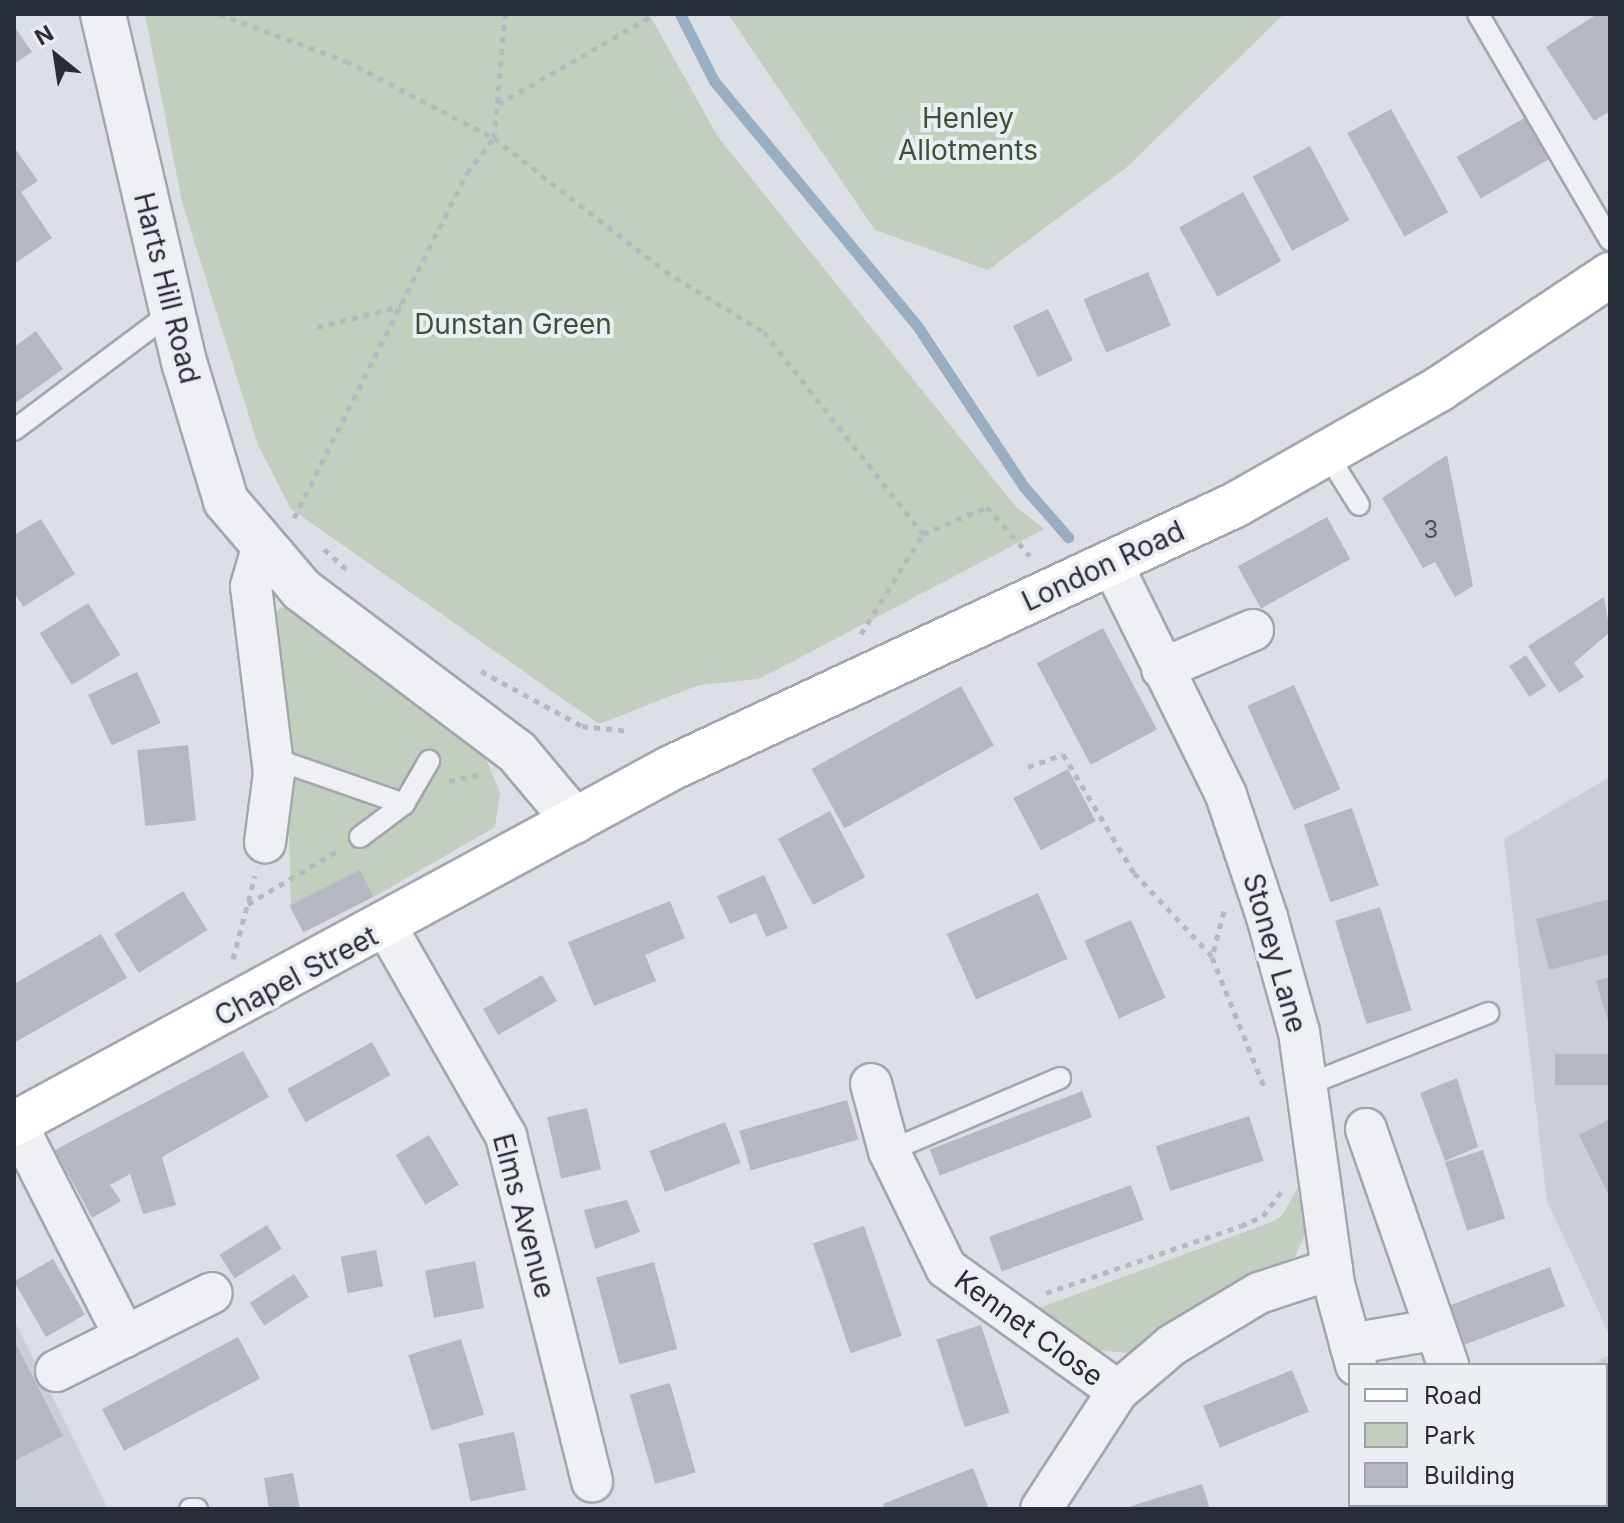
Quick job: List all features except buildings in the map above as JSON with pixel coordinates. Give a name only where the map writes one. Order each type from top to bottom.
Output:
[{"type":"main road","name":"London Road","points":[[575,821],[941,638],[1113,566],[1327,454],[1610,275]]},
{"type":"main road","name":"Chapel Street","points":[[15,1123],[387,928],[575,821]]},
{"type":"street","name":"Harts Hill Road","points":[[103,14],[172,312],[226,501],[277,534],[302,590],[517,752],[575,821]]},
{"type":"street","points":[[265,842],[275,802],[251,586],[277,534]]},
{"type":"street","name":"Stoney Lane","points":[[1113,566],[1226,795],[1267,917],[1309,1084],[1332,1269],[1353,1355]]},
{"type":"street","points":[[1162,669],[1253,630]]},
{"type":"street","name":"Elms Avenue","points":[[387,928],[506,1136],[592,1481]]},
{"type":"street","name":"Kennet Close","points":[[871,1084],[889,1151],[946,1268],[996,1310],[1118,1391]]},
{"type":"street","points":[[15,1123],[125,1337]]},
{"type":"street","points":[[1353,1355],[1440,1348],[1366,1129]]},
{"type":"street","points":[[1041,1509],[1118,1391],[1219,1313],[1291,1279],[1332,1269]]},
{"type":"street","points":[[56,1371],[212,1293]]},
{"type":"lane","points":[[1478,14],[1610,240]]},
{"type":"lane","points":[[14,430],[172,312]]},
{"type":"lane","points":[[1327,454],[1359,505]]},
{"type":"lane","points":[[272,758],[404,804]]},
{"type":"lane","points":[[360,837],[404,804],[429,761]]},
{"type":"lane","points":[[1309,1084],[1488,1013]]},
{"type":"lane","points":[[889,1151],[1060,1078]]},
{"type":"lane","points":[[190,1509],[197,1509]]},
{"type":"path","points":[[219,14],[346,61],[494,138],[665,271],[764,332],[923,534]]},
{"type":"path","points":[[277,534],[402,305],[467,173],[494,138],[505,14]]},
{"type":"path","points":[[498,104],[655,14]]},
{"type":"path","points":[[317,327],[402,305]]},
{"type":"path","points":[[857,646],[866,615],[923,534],[987,507],[1036,562]]},
{"type":"path","points":[[277,534],[285,509]]},
{"type":"path","points":[[277,534],[303,531]]},
{"type":"path","points":[[314,541],[359,580]]},
{"type":"path","points":[[465,662],[559,714],[599,731],[629,731]]},
{"type":"path","points":[[552,722],[559,714]]},
{"type":"path","points":[[1028,767],[1063,754],[1134,873],[1212,957],[1259,1063],[1269,1106]]},
{"type":"path","points":[[416,784],[484,774]]},
{"type":"path","points":[[247,905],[360,837]]},
{"type":"path","points":[[241,1004],[228,979],[265,842]]},
{"type":"path","points":[[1212,957],[1227,899]]},
{"type":"path","points":[[996,1310],[1241,1226],[1278,1200],[1286,1179]]},
{"type":"shaded area","points":[[1610,777],[1610,1336],[1547,1201],[1504,839]]},
{"type":"shaded area","points":[[14,1320],[75,1442],[108,1509],[14,1509]]},
{"type":"shaded area","points":[[1610,1355],[1610,1509],[1464,1509],[1608,1507],[1608,1363],[1593,1363]]},
{"type":"green space","name":"Dunstan Green","points":[[145,14],[649,14],[718,137],[1016,507],[1044,529],[759,679],[699,685],[599,724],[291,509],[258,445],[182,202]]},
{"type":"green space","name":"Henley Allotments","points":[[728,14],[1284,14],[1127,167],[988,270],[875,230]]},
{"type":"green space","points":[[281,607],[295,610],[485,757],[500,793],[495,827],[374,897],[360,871],[291,908],[286,728],[273,615]]},
{"type":"green space","points":[[1297,1188],[1306,1232],[1293,1261],[1191,1307],[1128,1353],[1086,1349],[1026,1313],[1269,1223],[1282,1216]]},
{"type":"waterway","points":[[680,14],[714,81],[918,327],[1024,487],[1068,537]]}]
